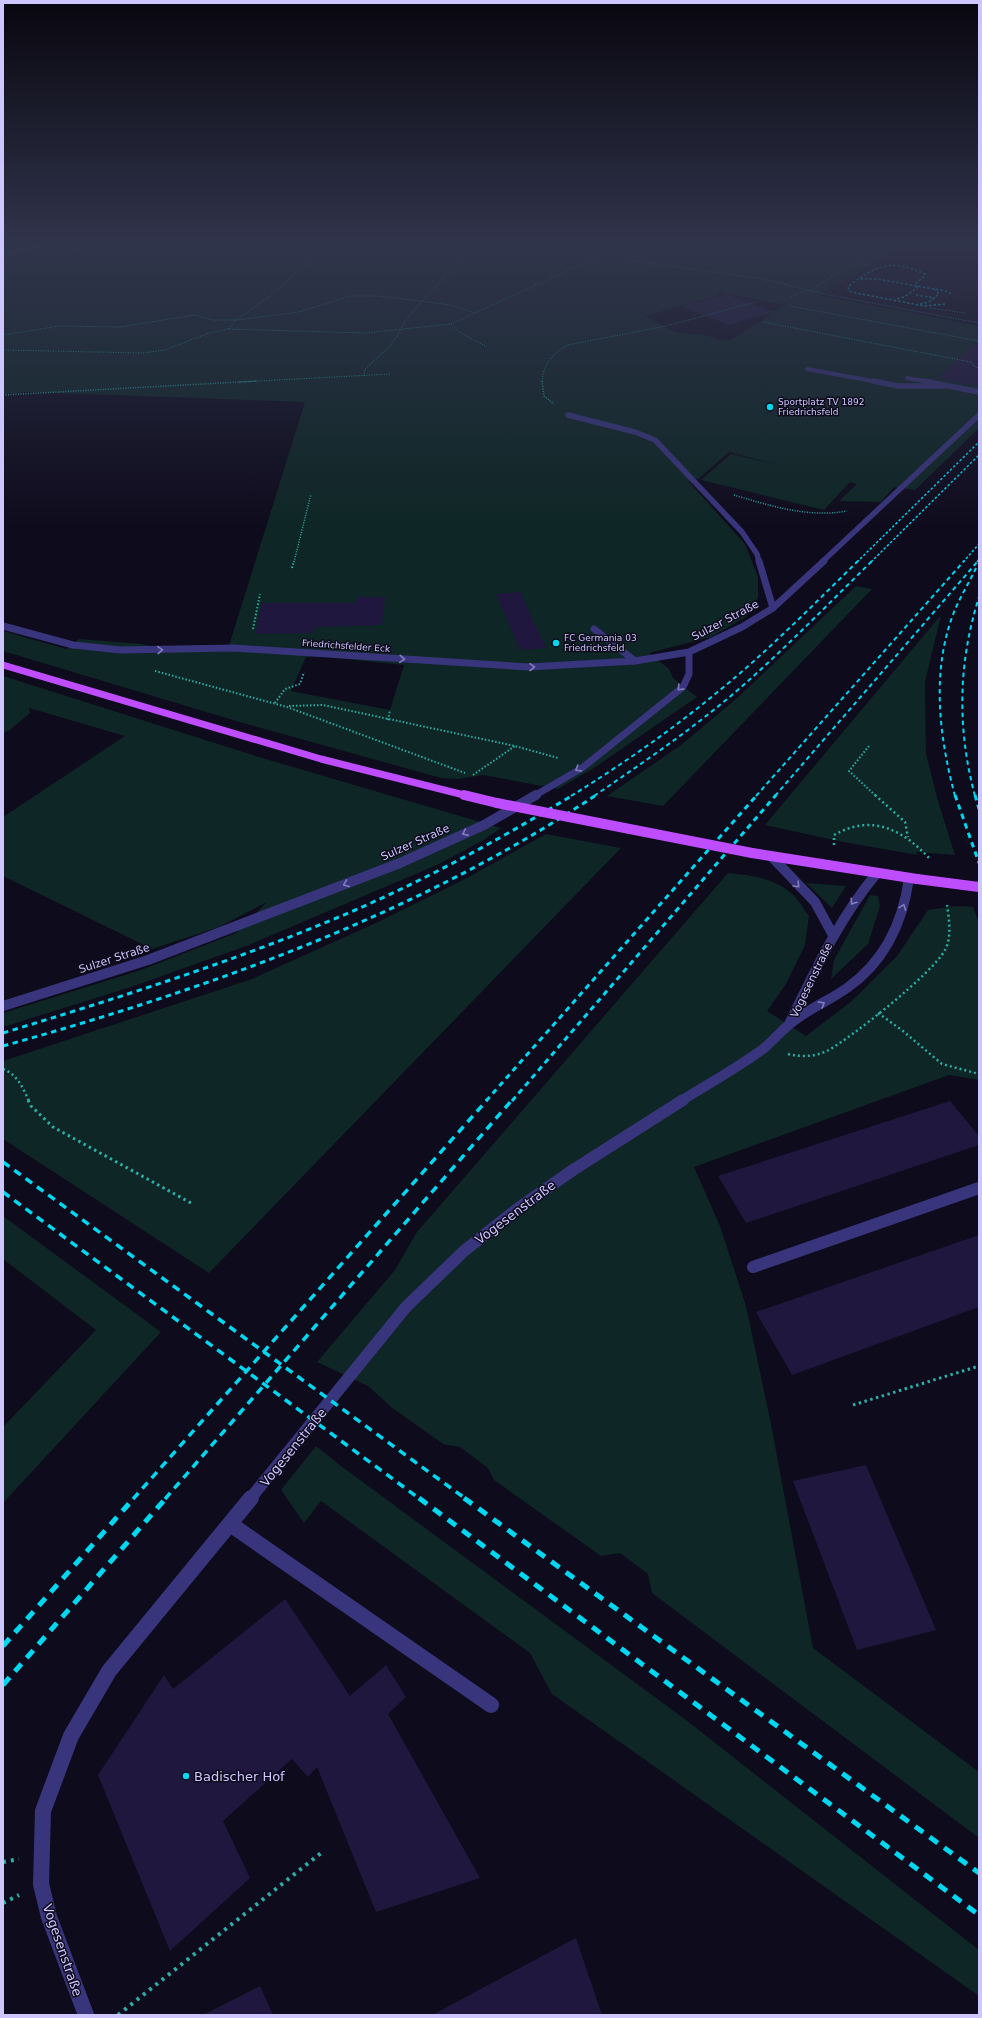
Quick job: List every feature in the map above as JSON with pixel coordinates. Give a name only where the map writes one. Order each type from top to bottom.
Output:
[{"type":"main road","points":[[3,665],[307,755],[497,803],[752,853],[877,873],[979,887]]},
{"type":"street","points":[[807,369],[898,386],[944,386]]},
{"type":"street","points":[[907,378],[979,392]]},
{"type":"street","name":"Sulzer Straße","points":[[568,415],[635,432],[655,440],[742,532],[757,554],[773,608]]},
{"type":"street","name":"Sulzer Straße","points":[[3,1006],[148,960],[400,863],[484,825],[582,768],[683,687],[689,674],[689,652],[742,627],[773,608],[883,507],[979,415]]},
{"type":"street","name":"Friedrichsfelder Eck","points":[[3,626],[73,644],[121,650],[234,648],[529,667],[635,660],[689,652]]},
{"type":"street","points":[[594,629],[635,660]]},
{"type":"street","name":"Vogesenstraße","points":[[771,856],[814,902],[833,935]]},
{"type":"street","name":"Vogesenstraße","points":[[789,1024],[833,935],[851,904],[877,873]]},
{"type":"street","name":"Vogesenstraße","points":[[86,2015],[49,1917],[41,1884],[43,1811],[71,1736],[109,1671],[406,1307],[464,1251],[516,1210],[573,1170],[764,1048],[789,1024],[847,988],[866,972],[881,955],[892,934],[913,878]]},
{"type":"street","points":[[753,1266],[979,1188]]},
{"type":"street","points":[[230,1524],[491,1705]]},
{"type":"path","points":[[3,350],[110,351],[143,353],[165,350],[196,338]]},
{"type":"path","points":[[364,376],[364,369],[375,361],[395,338]]},
{"type":"path","points":[[471,338],[487,347]]},
{"type":"path","points":[[568,415],[544,396],[541,379],[546,362],[562,349],[604,338]]},
{"type":"path","points":[[847,338],[970,362],[975,367],[979,368]]},
{"type":"path","points":[[959,338],[979,342]]},
{"type":"path","points":[[3,395],[391,374]]},
{"type":"path","points":[[292,568],[311,494]]},
{"type":"path","points":[[732,494],[770,504],[817,513],[836,514],[866,506],[883,507]]},
{"type":"path","points":[[252,634],[260,594]]},
{"type":"path","points":[[121,650],[126,660],[134,665],[287,707],[479,777]]},
{"type":"path","points":[[274,703],[285,689],[300,684],[311,653]]},
{"type":"path","points":[[287,707],[323,705],[515,746],[552,756]]},
{"type":"path","points":[[388,720],[390,710]]},
{"type":"path","points":[[472,775],[515,746]]},
{"type":"path","points":[[869,746],[849,771],[905,822],[908,837]]},
{"type":"path","points":[[764,1048],[803,1058],[827,1050],[878,1013],[936,964],[946,950]]},
{"type":"path","points":[[878,1013],[903,1030],[942,1064],[979,1074]]},
{"type":"path","points":[[3,1069],[12,1072],[23,1088],[31,1106],[53,1127],[191,1203]]},
{"type":"path","points":[[853,1405],[979,1366]]},
{"type":"path","points":[[118,2015],[321,1853]]},
{"type":"green space","points":[[3,338],[715,338],[731,340],[734,338],[979,338],[979,428],[915,490],[894,487],[881,502],[839,501],[857,484],[850,482],[824,510],[701,480],[731,454],[782,466],[729,452],[698,479],[688,481],[745,544],[758,577],[758,598],[746,617],[711,637],[649,653],[669,669],[673,678],[697,697],[594,768],[558,789],[483,775],[458,779],[441,778],[243,723],[3,651],[3,631],[66,649],[79,639],[142,644],[171,651],[227,652],[305,402],[28,392],[3,394]],"holes":[[[316,656],[404,665],[390,710],[291,691],[306,657]]]},
{"type":"green space","points":[[856,586],[872,589],[663,806],[607,796],[681,745],[736,699]]},
{"type":"green space","points":[[941,615],[925,682],[926,754],[938,801],[955,855],[916,852],[918,855],[843,842],[765,825]]},
{"type":"green space","points":[[3,676],[259,757],[501,828],[482,841],[439,864],[249,945],[131,987],[3,1027],[3,1013],[141,970],[236,933],[267,902],[219,927],[152,949],[3,876],[3,817],[125,736],[29,708],[30,713],[10,730],[3,733]]},
{"type":"green space","points":[[546,834],[621,848],[209,1273],[3,1139],[3,1061],[252,979],[378,922],[465,879]]},
{"type":"green space","points":[[728,873],[753,876],[777,884],[794,895],[809,916],[805,945],[786,984],[767,1011],[806,1036],[852,1001],[897,956],[928,910],[967,906],[973,907],[979,923],[979,1080],[949,1075],[694,1167],[720,1226],[746,1306],[771,1424],[813,1648],[979,1772],[979,1838],[652,1593],[648,1574],[620,1553],[601,1556],[494,1480],[488,1468],[460,1447],[443,1444],[391,1407],[368,1386],[317,1362],[395,1270],[417,1232]]},
{"type":"green space","points":[[806,883],[846,886],[832,908]]},
{"type":"green space","points":[[870,895],[878,896],[880,906],[868,944],[831,979],[834,960]]},
{"type":"green space","points":[[3,1216],[161,1332],[3,1503],[3,1427],[96,1330],[3,1259]]},
{"type":"green space","points":[[316,1446],[686,1720],[979,1950],[979,1996],[552,1694],[530,1653],[321,1501],[304,1523],[281,1490]]},
{"type":"building","points":[[979,341],[979,387],[937,378]]},
{"type":"building","points":[[520,592],[546,648],[520,650],[496,594]]},
{"type":"building","points":[[355,597],[385,597],[382,625],[315,627],[314,633],[255,634],[262,603],[355,603]]},
{"type":"building","points":[[950,1101],[979,1136],[979,1145],[746,1223],[718,1176]]},
{"type":"building","points":[[979,1235],[979,1307],[792,1375],[756,1312]]},
{"type":"building","points":[[866,1465],[936,1630],[857,1650],[793,1481]]},
{"type":"building","name":"Badischer Hof","points":[[285,1599],[350,1696],[386,1665],[406,1697],[388,1714],[480,1878],[376,1912],[317,1767],[308,1777],[292,1759],[223,1821],[250,1878],[170,1951],[98,1775],[164,1675],[173,1689]]},
{"type":"building","points":[[576,1938],[602,2015],[432,2015]]},
{"type":"building","points":[[260,1986],[273,2015],[203,2015]]},
{"type":"railway","points":[[857,562],[979,442]]},
{"type":"railway","points":[[871,562],[979,455]]},
{"type":"railway","points":[[963,562],[979,544]]},
{"type":"railway","points":[[571,796],[647,746],[720,690],[773,643],[858,561]]},
{"type":"railway","points":[[594,796],[647,760],[732,695],[786,646],[872,561]]},
{"type":"railway","points":[[756,796],[964,561]]},
{"type":"railway","points":[[775,796],[978,561]]},
{"type":"railway","points":[[955,796],[949,773],[942,727],[940,704],[942,657],[947,634],[956,606],[976,568]]},
{"type":"railway","points":[[975,796],[965,746],[962,696],[967,647],[979,597]]},
{"type":"railway","points":[[979,670],[979,710]]},
{"type":"railway","points":[[3,1033],[180,977],[310,929],[409,885],[465,857],[573,795]]},
{"type":"railway","points":[[3,1046],[80,1024],[157,999],[234,973],[310,944],[384,912],[457,876],[528,838],[596,795]]},
{"type":"railway","points":[[486,1101],[757,795]]},
{"type":"railway","points":[[512,1101],[776,795]]},
{"type":"railway","points":[[955,795],[979,863]]},
{"type":"railway","points":[[975,795],[979,809]]},
{"type":"railway","points":[[264,1352],[487,1100]]},
{"type":"railway","points":[[282,1365],[512,1100]]},
{"type":"railway","points":[[3,1162],[264,1352]]},
{"type":"railway","points":[[3,1192],[246,1371]]},
{"type":"railway","points":[[246,1371],[264,1352]]},
{"type":"railway","points":[[264,1352],[282,1365]]},
{"type":"railway","points":[[265,1385],[282,1365]]},
{"type":"railway","points":[[282,1365],[466,1499]]},
{"type":"railway","points":[[133,1499],[246,1371]]},
{"type":"railway","points":[[246,1371],[265,1385]]},
{"type":"railway","points":[[165,1499],[265,1385]]},
{"type":"railway","points":[[265,1385],[420,1499]]},
{"type":"railway","points":[[3,1646],[134,1498]]},
{"type":"railway","points":[[3,1685],[166,1498]]},
{"type":"railway","points":[[419,1498],[979,1915]]},
{"type":"railway","points":[[464,1498],[979,1873]]},
{"type":"place","name":"Sportplatz TV 1892 Friedrichsfeld","points":[[770,407]]},
{"type":"place","name":"FC Germania 03 Friedrichsfeld","points":[[556,643]]},
{"type":"place","name":"Badischer Hof","points":[[186,1776]]}]
